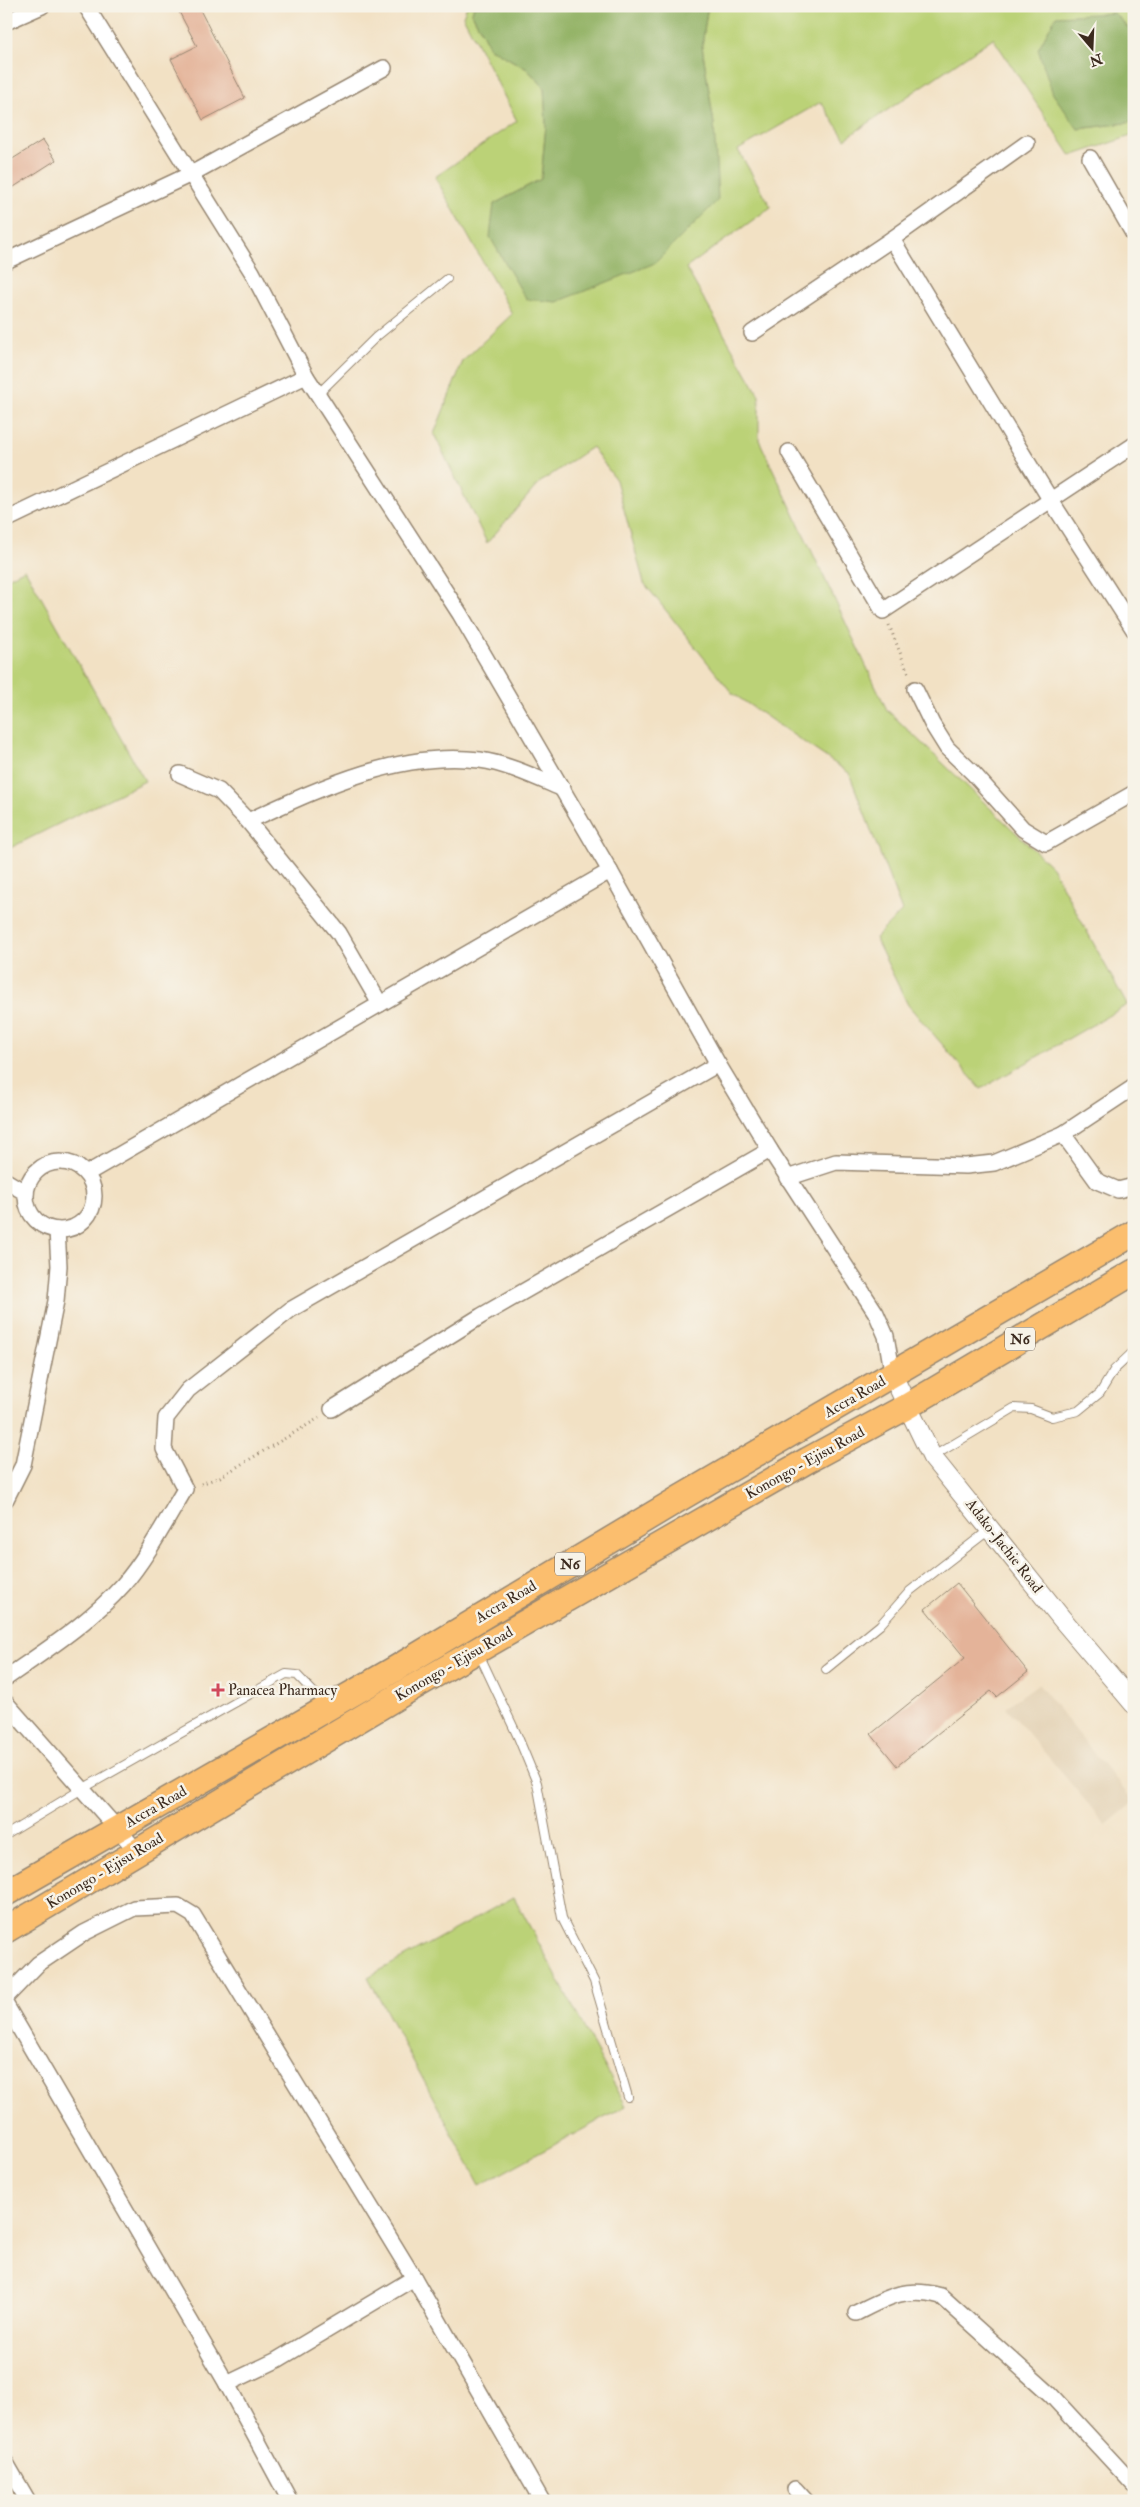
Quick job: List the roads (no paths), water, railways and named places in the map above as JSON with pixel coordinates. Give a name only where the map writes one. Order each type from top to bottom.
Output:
[{"type":"highway","name":"Accra Road","points":[[6,1893],[328,1707],[682,1497],[1134,1234]]},
{"type":"highway","name":"N6","points":[[906,1407],[1134,1272]]},
{"type":"highway","name":"Konongo - Ejisu Road","points":[[6,1930],[477,1650],[808,1460],[906,1407]]},
{"type":"street","points":[[6,22],[42,6]]},
{"type":"street","points":[[86,6],[252,272],[306,376],[460,614],[563,789],[718,1064],[787,1178],[876,1313],[886,1336],[892,1376]]},
{"type":"street","points":[[6,261],[191,174],[384,68]]},
{"type":"street","points":[[752,333],[892,240],[1027,143]]},
{"type":"street","points":[[1090,158],[1134,235]]},
{"type":"street","points":[[892,240],[1050,499],[1134,630]]},
{"type":"street","points":[[6,520],[306,376]]},
{"type":"street","points":[[789,452],[883,611],[1134,445]]},
{"type":"street","points":[[915,688],[932,724],[947,748],[973,773],[1023,829],[1046,843],[1134,794]]},
{"type":"street","points":[[248,821],[351,776],[421,760],[481,760],[563,789]]},
{"type":"street","points":[[180,774],[219,791],[248,821],[339,933],[380,1004]]},
{"type":"street","points":[[86,1174],[610,871]]},
{"type":"street","points":[[6,1678],[73,1631],[123,1585],[185,1489],[164,1449],[166,1418],[188,1390],[290,1310],[718,1064]]},
{"type":"street","points":[[787,1178],[836,1162],[966,1166],[994,1163],[1063,1134],[1134,1087]]},
{"type":"street","points":[[1063,1134],[1097,1182],[1118,1190],[1134,1186]]},
{"type":"street","points":[[332,1409],[482,1316],[770,1150]]},
{"type":"street","points":[[49,1164],[69,1164],[76,1166],[86,1174],[92,1185],[94,1199],[90,1211],[82,1222],[70,1228],[57,1230],[44,1226],[33,1218],[27,1206],[26,1193],[29,1180],[38,1170],[49,1164]]},
{"type":"street","points":[[6,1181],[26,1193]]},
{"type":"street","points":[[6,1500],[23,1465],[56,1301],[59,1266],[57,1230]]},
{"type":"street","name":"Adako-Jachie Road","points":[[892,1376],[932,1457],[1062,1620],[1134,1704]]},
{"type":"street","points":[[6,1703],[137,1851]]},
{"type":"street","points":[[6,1997],[38,1964],[84,1933],[134,1908],[154,1905],[178,1906],[193,1915],[414,2278],[542,2501]]},
{"type":"street","points":[[6,2005],[227,2384],[290,2501]]},
{"type":"street","points":[[227,2384],[277,2360],[414,2278]]},
{"type":"street","points":[[856,2313],[889,2296],[905,2292],[924,2291],[941,2296],[1050,2394],[1134,2485]]},
{"type":"street","points":[[6,2463],[28,2501]]},
{"type":"street","points":[[794,2489],[806,2501]]},
{"type":"lane","points":[[318,394],[376,337],[447,279]]},
{"type":"lane","points":[[932,1457],[1014,1408],[1031,1409],[1052,1417],[1078,1412],[1100,1393],[1114,1370],[1134,1351]]},
{"type":"lane","points":[[826,1669],[880,1625],[910,1591],[991,1529]]},
{"type":"lane","points":[[477,1650],[518,1737],[537,1783],[562,1918],[594,1981],[628,2097]]},
{"type":"lane","points":[[6,1835],[82,1789],[286,1674],[296,1675],[328,1707]]},
{"type":"place","name":"Panacea Pharmacy","points":[[218,1690]]}]
